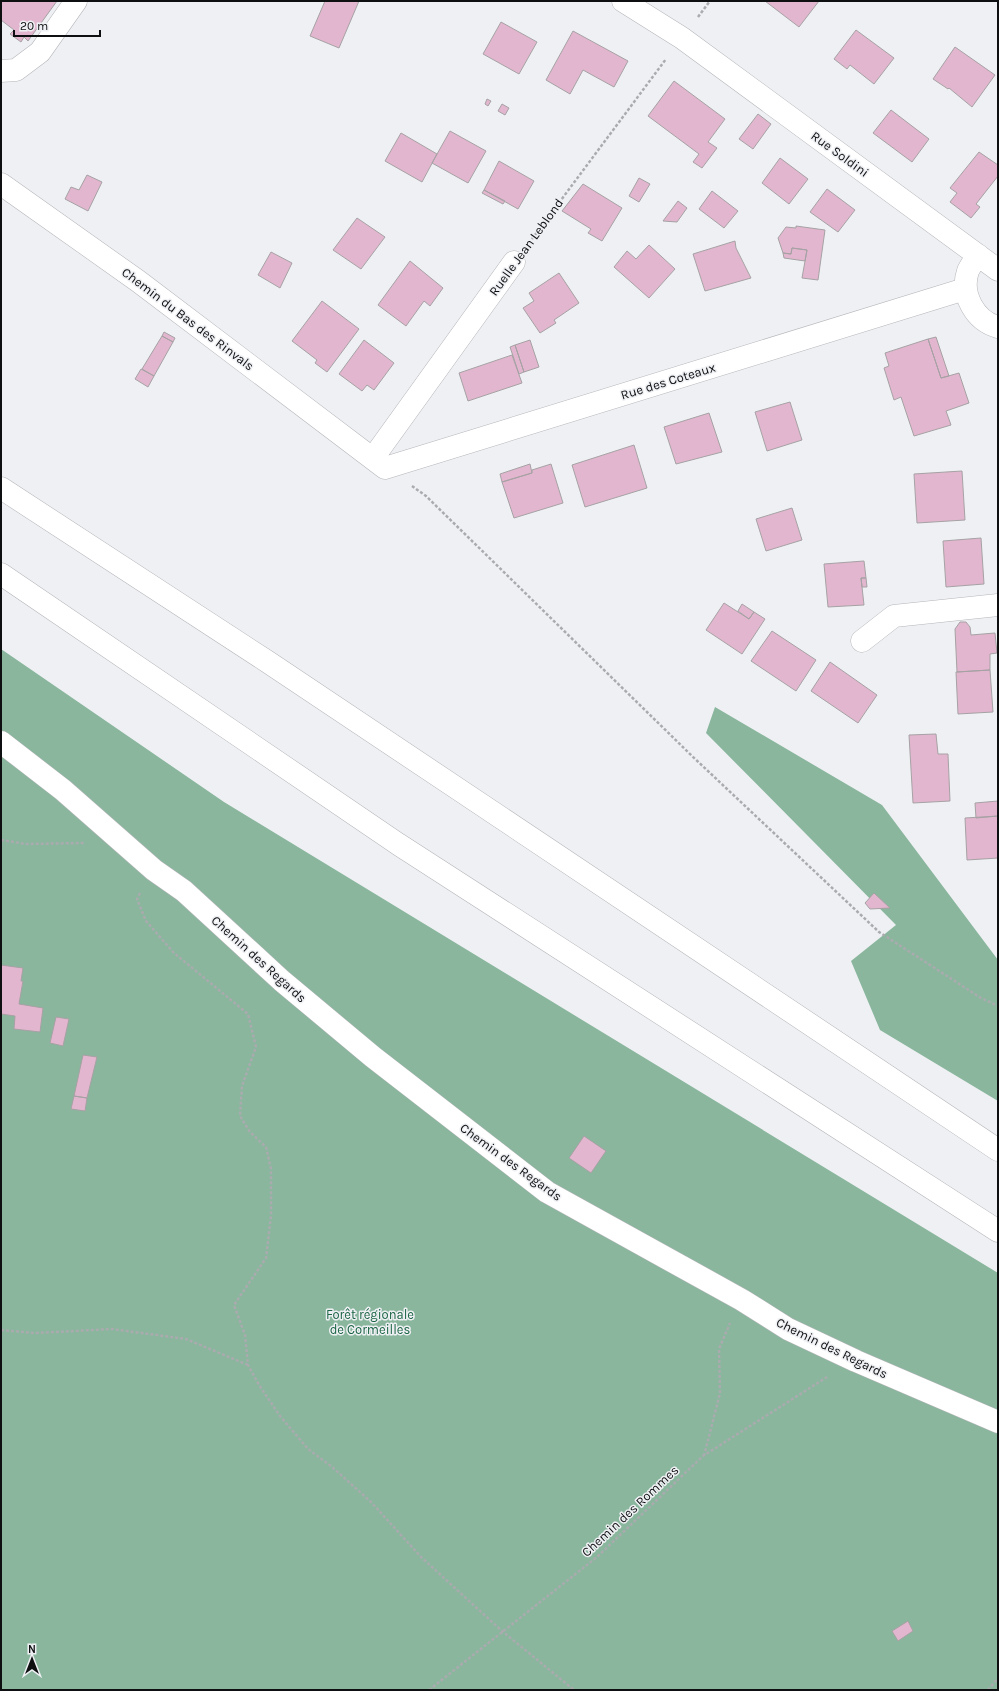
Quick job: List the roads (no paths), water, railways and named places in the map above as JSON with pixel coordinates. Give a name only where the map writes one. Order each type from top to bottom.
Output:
[{"type":"main road","points":[[1,71],[16,70],[40,52],[76,1]]},
{"type":"main road","name":"Rue Soldini","points":[[623,1],[682,38],[998,270]]},
{"type":"main road","name":"Chemin du Bas des Rinvals","points":[[1,184],[138,281],[379,463]]},
{"type":"main road","points":[[978,255],[968,271],[965,289],[973,310],[989,325],[998,327]]},
{"type":"main road","name":"Ruelle Jean Leblond","points":[[379,463],[514,262]]},
{"type":"main road","name":"Rue des Coteaux","points":[[379,463],[965,289]]},
{"type":"main road","points":[[1,488],[268,662],[998,1150]]},
{"type":"main road","points":[[1,574],[398,844],[998,1231]]},
{"type":"main road","points":[[862,641],[894,616],[998,605]]},
{"type":"main road","name":"Chemin des Regards","points":[[1,742],[63,790],[120,842],[154,870],[184,891],[282,981],[373,1056],[547,1192],[742,1300],[788,1329],[856,1361],[998,1422]]},
{"type":"park label","name":"Forêt régionale de Cormeilles","points":[[370,1322]]}]
